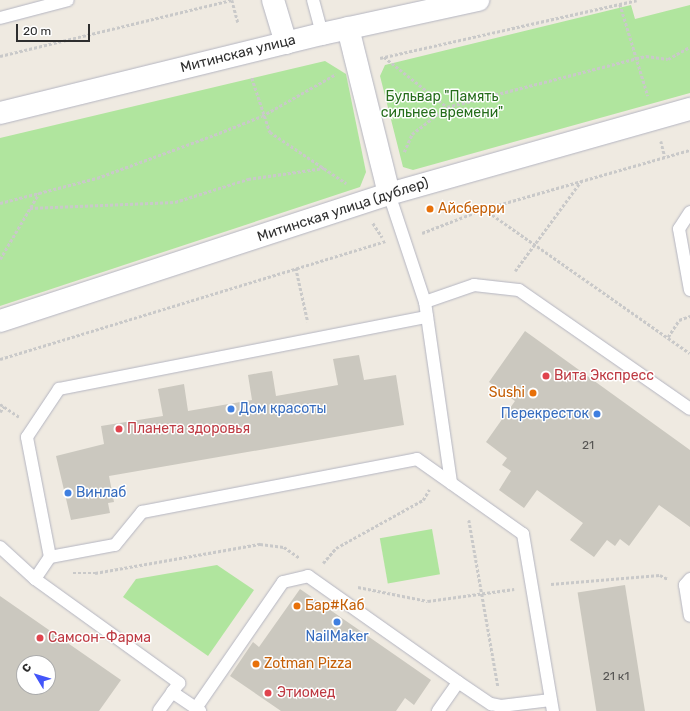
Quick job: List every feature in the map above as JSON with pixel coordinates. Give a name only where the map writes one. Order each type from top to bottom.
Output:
[{"type":"street","points":[[273,0],[286,43]]},
{"type":"street","name":"Митинская улица","points":[[0,113],[322,34],[478,0]]},
{"type":"street","points":[[348,28],[389,194]]},
{"type":"street","name":"Митинская улица (дублер)","points":[[0,321],[389,194],[690,109]]},
{"type":"lane","points":[[0,18],[68,0]]},
{"type":"lane","points":[[313,0],[322,34]]},
{"type":"lane","points":[[389,194],[425,302],[451,483]]},
{"type":"lane","points":[[690,212],[679,230],[690,290]]},
{"type":"lane","points":[[425,302],[474,285],[519,290],[690,409]]},
{"type":"lane","points":[[50,557],[27,437],[59,389],[427,317]]},
{"type":"lane","points":[[34,579],[50,557],[115,545],[142,512],[417,459],[523,534],[552,705],[501,706],[491,704],[308,576],[283,582],[198,710],[172,692]]},
{"type":"lane","points":[[0,548],[34,579],[179,683],[159,711]]},
{"type":"lane","points":[[690,579],[685,585],[690,616]]},
{"type":"lane","points":[[438,711],[458,682]]},
{"type":"path","points":[[0,56],[232,0],[238,22]]},
{"type":"path","points":[[447,108],[384,57],[637,0]]},
{"type":"path","points":[[620,4],[648,97]]},
{"type":"path","points":[[402,155],[412,134],[447,108],[646,56],[668,59],[690,47]]},
{"type":"path","points":[[0,203],[97,178],[262,116],[336,74]]},
{"type":"path","points":[[252,78],[262,116],[270,132],[352,187]]},
{"type":"path","points":[[658,133],[665,157]]},
{"type":"path","points":[[0,359],[385,241],[404,240],[484,209],[690,150]]},
{"type":"path","points":[[30,208],[175,202],[248,179],[324,168]]},
{"type":"path","points":[[503,288],[581,181]]},
{"type":"path","points":[[0,260],[39,192]]},
{"type":"path","points":[[484,209],[690,353]]},
{"type":"path","points":[[371,221],[385,241]]},
{"type":"path","points":[[296,268],[312,340]]},
{"type":"path","points":[[668,337],[680,320],[690,316]]},
{"type":"path","points":[[0,412],[4,406]]},
{"type":"path","points":[[308,576],[318,570],[336,548],[423,500],[439,475]]},
{"type":"path","points":[[464,492],[501,706]]},
{"type":"path","points":[[625,581],[660,575]]},
{"type":"green space","name":"Бульвар \"Память сильнее времени\"","points":[[631,5],[635,19],[690,5],[690,93],[413,170],[403,167],[380,76],[385,65]]},
{"type":"green space","points":[[325,61],[346,74],[366,172],[360,187],[0,306],[0,138]]},
{"type":"green space","points":[[432,529],[440,574],[388,584],[380,538]]},
{"type":"green space","points":[[217,565],[254,590],[208,656],[123,597],[136,579]]},
{"type":"building","points":[[525,331],[690,450],[690,527],[659,505],[629,546],[620,539],[615,546],[607,540],[594,557],[570,540],[583,523],[537,490],[524,508],[499,490],[511,471],[502,465],[507,458],[486,442],[515,401],[489,382]]},
{"type":"building","points":[[359,355],[364,380],[396,375],[404,425],[109,476],[114,502],[108,503],[110,513],[71,520],[56,456],[104,444],[101,426],[163,416],[158,389],[184,384],[188,411],[252,400],[248,375],[259,373],[272,371],[276,396],[338,385],[333,359]]},
{"type":"building","points":[[625,585],[645,711],[596,711],[578,593]]},
{"type":"building","points":[[300,589],[431,680],[414,705],[405,698],[396,711],[281,711],[230,676],[253,642],[259,647]]},
{"type":"building","points":[[0,596],[121,680],[99,711],[0,711]]},
{"type":"place","name":"Айсберри","points":[[430,209]]},
{"type":"place","name":"Вита Экспресс","points":[[546,376]]},
{"type":"place","name":"Sushi","points":[[533,393]]},
{"type":"place","name":"Дом красоты","points":[[231,409]]},
{"type":"place","name":"Перекресток","points":[[597,414]]},
{"type":"place","name":"Планета здоровья","points":[[119,429]]},
{"type":"place","name":"Винлаб","points":[[68,493]]},
{"type":"place","name":"Бар#Каб","points":[[297,606]]},
{"type":"place","name":"NailMaker","points":[[337,622]]},
{"type":"place","name":"Самсон-Фарма","points":[[40,638]]},
{"type":"place","name":"Zotman Pizza","points":[[256,664]]},
{"type":"place","name":"Этиомед","points":[[268,693]]}]
